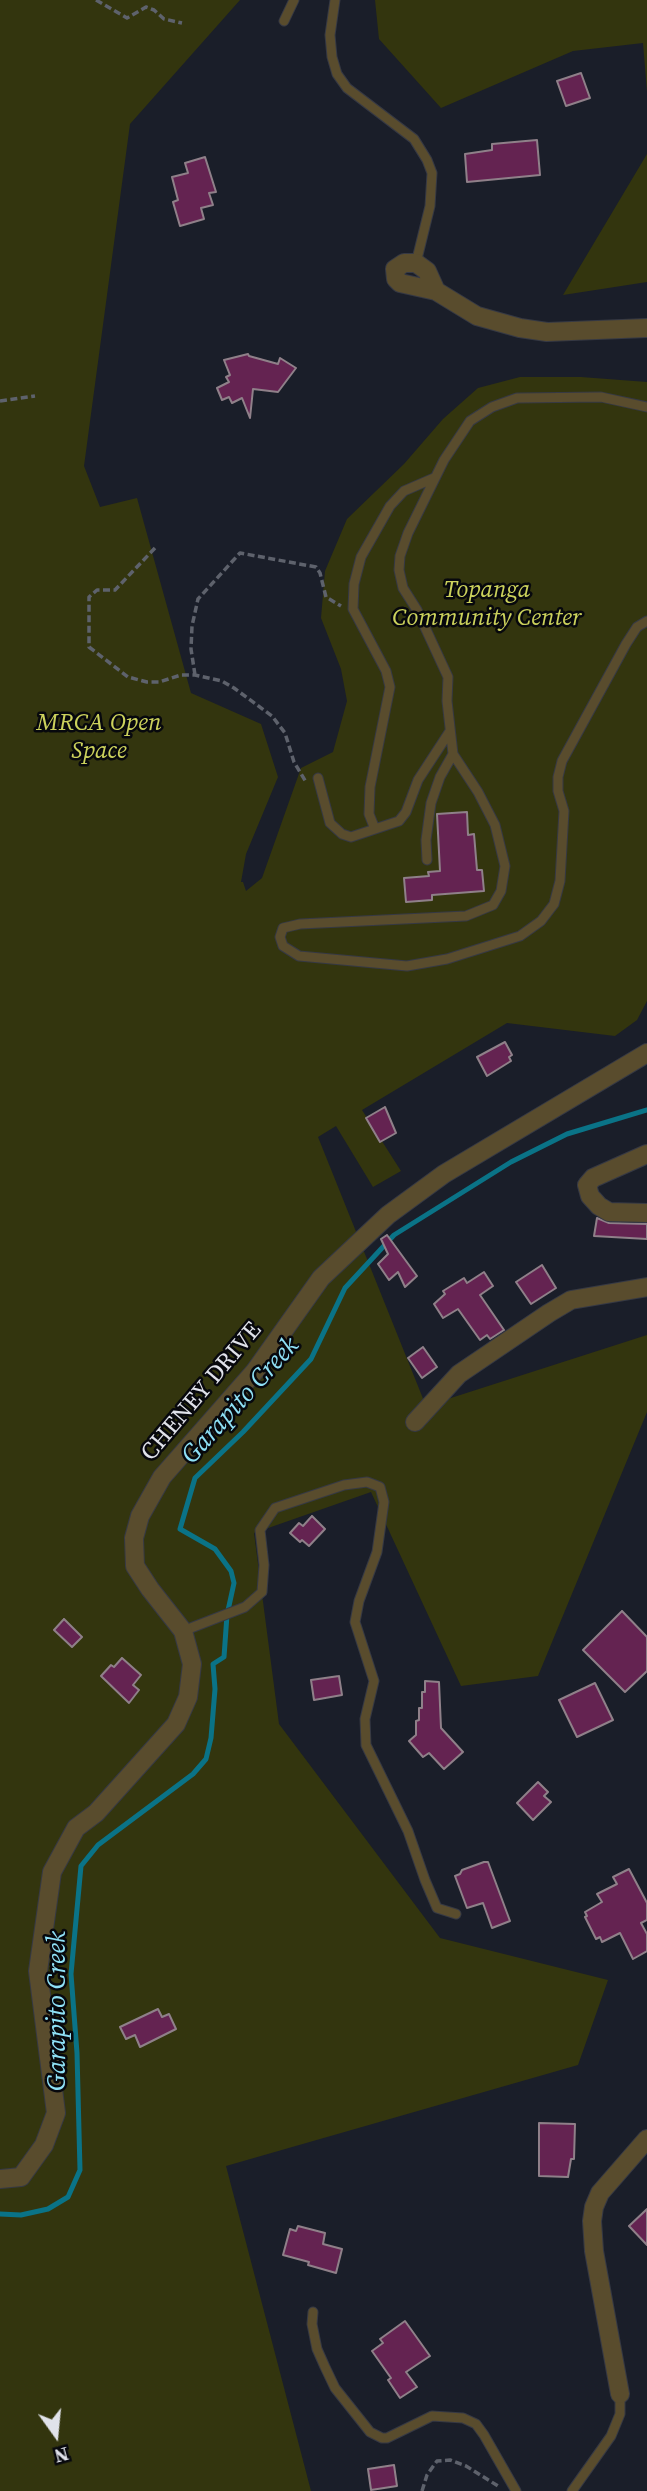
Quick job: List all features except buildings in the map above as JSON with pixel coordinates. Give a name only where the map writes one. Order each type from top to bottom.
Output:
[{"type":"street","points":[[436,291],[427,271],[416,262],[398,265],[395,270],[396,279],[413,287],[436,291],[477,316],[520,328],[547,332],[647,328]]},
{"type":"street","name":"CHENEY DRIVE","points":[[0,2179],[21,2177],[44,2145],[56,2113],[38,1971],[52,1872],[76,1828],[96,1813],[176,1724],[188,1697],[192,1664],[183,1631],[150,1590],[135,1566],[134,1538],[140,1516],[162,1477],[255,1371],[321,1278],[388,1215],[444,1174],[647,1053]]},
{"type":"street","points":[[647,1154],[593,1178],[587,1185],[590,1196],[609,1212],[647,1213]]},
{"type":"street","points":[[415,1422],[459,1374],[571,1300],[647,1287]]},
{"type":"street","points":[[620,2394],[594,2251],[592,2221],[600,2193],[647,2139]]},
{"type":"lane","points":[[284,20],[294,0]]},
{"type":"lane","points":[[335,0],[330,35],[337,74],[347,88],[414,139],[432,173],[430,206],[416,262]]},
{"type":"lane","points":[[647,407],[601,397],[512,399],[492,407],[470,421],[434,478],[400,556],[403,588],[417,610],[448,677],[453,754],[478,792],[495,825],[505,866],[501,891],[493,905],[466,916],[300,924],[283,928],[280,937],[283,946],[299,956],[407,966],[447,959],[520,936],[541,920],[554,904],[560,881],[564,811],[558,791],[558,776],[562,761],[626,644],[637,627],[647,621]]},
{"type":"lane","points":[[375,830],[369,814],[369,794],[390,687],[386,671],[354,609],[354,584],[361,557],[390,506],[404,491],[434,478]]},
{"type":"lane","points":[[318,778],[330,823],[342,834],[351,836],[375,830],[399,821],[418,780],[450,731]]},
{"type":"lane","points":[[427,860],[426,840],[431,803],[440,777],[453,754]]},
{"type":"lane","points":[[183,1631],[245,1607],[262,1592],[264,1565],[260,1530],[275,1508],[344,1485],[367,1482],[380,1487],[384,1502],[377,1552],[359,1601],[355,1622],[374,1681],[365,1719],[366,1745],[408,1831],[437,1908],[456,1914]]},
{"type":"lane","points":[[313,2312],[312,2324],[317,2349],[325,2367],[335,2388],[370,2432],[387,2438],[432,2416],[463,2418],[476,2424],[484,2435],[516,2491]]},
{"type":"lane","points":[[572,2491],[611,2436],[620,2414],[620,2394]]},
{"type":"path","points":[[96,0],[127,18],[146,7],[164,19],[182,23]]},
{"type":"path","points":[[0,401],[35,396]]},
{"type":"path","points":[[155,548],[115,590],[97,590],[89,597],[89,647],[128,677],[147,682],[159,682],[181,675],[222,681],[272,716],[285,733],[294,762],[303,779],[321,794]]},
{"type":"path","points":[[195,675],[191,649],[192,626],[198,599],[240,553],[316,567],[326,597],[335,604],[354,609]]},
{"type":"path","points":[[422,2491],[427,2475],[437,2461],[450,2460],[466,2466],[506,2491]]},
{"type":"green space","points":[[0,0],[240,0],[130,124],[84,466],[100,507],[137,498],[191,693],[261,724],[278,777],[246,854],[241,882],[246,891],[262,878],[301,768],[333,752],[347,701],[341,669],[321,618],[325,571],[347,519],[404,464],[443,419],[478,388],[520,377],[581,377],[647,382],[647,1001],[637,1020],[615,1036],[507,1023],[362,1110],[401,1171],[373,1187],[336,1126],[318,1137],[426,1406],[647,1335],[647,1412],[538,1676],[461,1686],[371,1492],[254,1533],[279,1724],[440,1938],[608,1980],[578,2065],[226,2166],[311,2491],[0,2491]]},
{"type":"green space","points":[[375,0],[647,0],[647,92],[643,43],[573,51],[441,108],[379,39]]},
{"type":"green space","points":[[647,154],[647,282],[563,295]]},
{"type":"waterway","name":"Garapito Creek","points":[[0,2214],[21,2215],[48,2209],[68,2197],[80,2170],[77,2053],[71,1974],[81,1866],[98,1845],[193,1774],[206,1759],[211,1738],[215,1689],[213,1664],[224,1657],[227,1615],[234,1583],[231,1571],[215,1549],[180,1529],[195,1478],[243,1432],[311,1359],[345,1288],[394,1235],[511,1162],[567,1134],[647,1110]]},
{"type":"park label","name":"Topanga Community Center","points":[[487,605]]},
{"type":"park label","name":"MRCA Open Space","points":[[99,738]]}]
